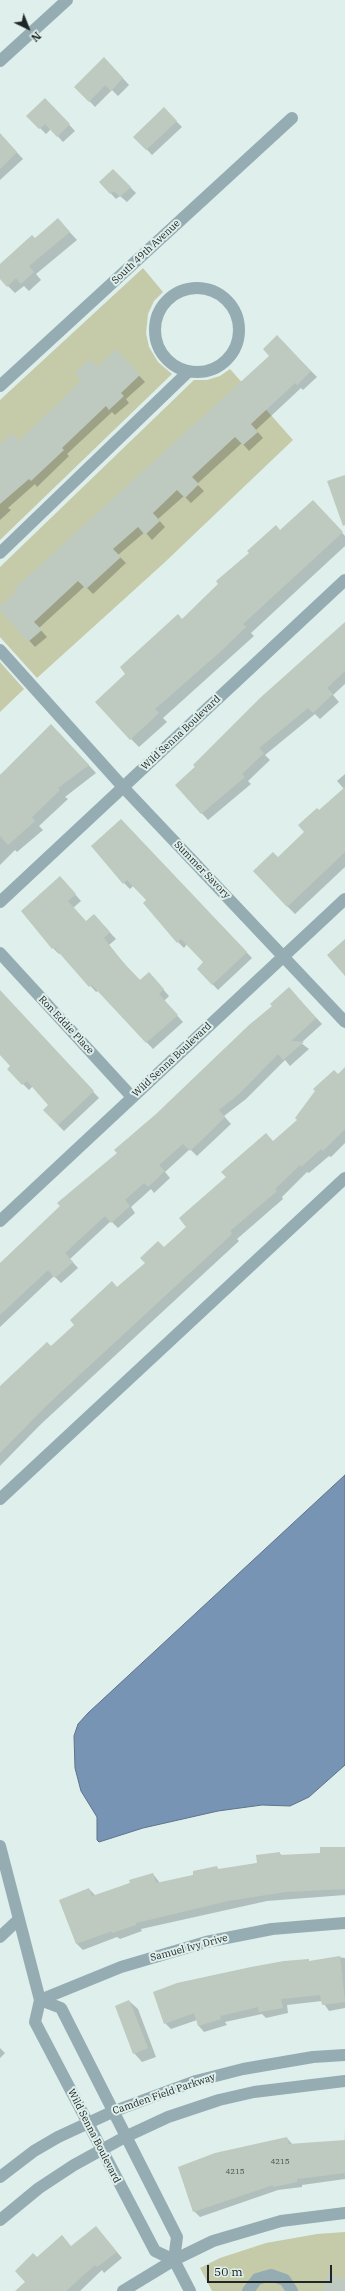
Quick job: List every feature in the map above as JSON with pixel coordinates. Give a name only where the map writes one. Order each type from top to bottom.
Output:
[{"type":"street","points":[[0,61],[67,0]]},
{"type":"street","name":"South 49th Avenue","points":[[0,386],[292,118]]},
{"type":"street","points":[[0,553],[189,371],[203,371],[216,367],[227,359],[235,348],[238,335],[238,321],[233,308],[224,298],[213,291],[199,288],[185,290],[172,296],[163,306],[157,318],[155,332],[158,346],[165,358],[176,366],[189,371]]},
{"type":"street","name":"Wild Senna Boulevard","points":[[0,902],[345,580]]},
{"type":"street","name":"Summer Savory","points":[[0,650],[123,787],[345,1022]]},
{"type":"street","name":"Wild Senna Boulevard","points":[[0,1221],[345,899]]},
{"type":"street","name":"Ron Eddie Place","points":[[0,953],[132,1097]]},
{"type":"street","points":[[0,1499],[345,1178]]},
{"type":"street","name":"Wild Senna Boulevard","points":[[0,1846],[40,2000],[35,2022],[100,2150],[155,2251],[174,2260]]},
{"type":"street","points":[[0,1937],[18,1920]]},
{"type":"street","name":"Samuel Ivy Drive","points":[[40,2000],[121,1967],[206,1942],[272,1929],[345,1923]]},
{"type":"street","points":[[40,2000],[61,2008],[112,2112],[177,2237],[174,2260],[190,2291]]},
{"type":"street","name":"Camden Field Parkway","points":[[0,2177],[34,2151],[86,2123],[196,2081],[243,2069],[298,2059],[345,2055]]},
{"type":"street","points":[[0,2220],[39,2188],[100,2150],[168,2117],[219,2100],[289,2086],[345,2081]]},
{"type":"street","points":[[123,2291],[174,2260],[213,2241],[248,2230],[301,2218],[345,2213]]},
{"type":"street","points":[[248,2291],[257,2279],[271,2275],[285,2280],[292,2291]]},
{"type":"green space","points":[[143,268],[163,292],[154,301],[148,314],[146,333],[149,347],[158,362],[172,374],[0,540],[0,400]]},
{"type":"green space","points":[[230,369],[293,440],[164,563],[37,678],[0,637],[0,567],[194,380],[207,380],[220,376]]},
{"type":"green space","points":[[0,662],[24,689],[0,712]]},
{"type":"green space","points":[[345,2232],[345,2291],[212,2291],[200,2268],[220,2258],[266,2243],[317,2234]]},
{"type":"water","points":[[345,1475],[345,1765],[309,1797],[290,1806],[262,1805],[218,1811],[143,1828],[99,1842],[97,1840],[97,1817],[81,1791],[75,1768],[74,1736],[78,1724],[88,1713]]},
{"type":"building","points":[[104,57],[123,78],[111,91],[105,85],[89,102],[74,87]]},
{"type":"building","points":[[45,98],[70,124],[57,137],[45,124],[39,129],[26,116]]},
{"type":"building","points":[[164,107],[177,121],[146,150],[133,137]]},
{"type":"building","points":[[0,133],[17,152],[0,169]]},
{"type":"building","points":[[113,169],[131,187],[120,197],[114,191],[110,194],[99,182]]},
{"type":"building","points":[[58,218],[70,232],[29,266],[34,272],[21,284],[16,278],[7,287],[0,279],[0,264],[32,235],[35,238]]},
{"type":"building","points":[[277,335],[311,371],[297,385],[295,383],[251,424],[258,432],[243,445],[235,437],[192,477],[199,484],[185,498],[177,490],[153,513],[160,521],[145,535],[138,527],[113,549],[121,557],[86,589],[78,581],[34,622],[42,630],[28,642],[0,610],[0,606],[16,592],[14,589],[269,356],[263,349]]},
{"type":"building","points":[[116,349],[140,375],[121,393],[124,396],[109,410],[106,406],[62,448],[64,450],[31,481],[29,479],[0,504],[0,444],[12,433],[19,441],[82,380],[75,373],[90,359],[97,367]]},
{"type":"building","points":[[345,475],[345,525],[343,526],[327,481]]},
{"type":"building","points":[[313,500],[343,532],[243,624],[246,627],[220,652],[155,709],[159,713],[130,740],[95,702],[125,674],[120,667],[178,614],[182,619],[218,584],[216,581],[249,553],[247,551],[276,525],[280,530]]},
{"type":"building","points":[[345,622],[345,671],[327,688],[333,694],[313,713],[308,708],[259,748],[264,753],[242,774],[245,777],[201,814],[175,785],[195,767],[193,765],[260,698]]},
{"type":"building","points":[[51,724],[89,765],[58,788],[60,790],[32,817],[35,821],[8,845],[0,836],[0,775]]},
{"type":"building","points":[[345,787],[345,852],[287,907],[253,871],[273,852],[278,857],[304,832],[298,825],[317,808],[319,810]]},
{"type":"building","points":[[121,819],[247,952],[212,985],[197,969],[203,962],[181,939],[177,943],[143,903],[146,900],[127,880],[123,884],[91,846]]},
{"type":"building","points":[[60,876],[76,894],[68,901],[86,921],[94,914],[110,932],[104,938],[121,960],[140,980],[149,972],[164,989],[159,994],[178,1015],[146,1043],[92,985],[89,987],[54,947],[52,949],[21,911]]},
{"type":"building","points":[[345,939],[345,976],[327,955]]},
{"type":"building","points":[[289,987],[316,1018],[291,1041],[304,1042],[283,1060],[278,1054],[240,1093],[219,1110],[225,1117],[190,1151],[183,1144],[159,1165],[165,1171],[148,1187],[144,1183],[125,1200],[130,1206],[111,1223],[105,1216],[65,1253],[73,1262],[55,1278],[48,1270],[0,1315],[0,1263],[60,1206],[57,1203],[117,1153],[114,1150],[156,1114],[249,1025],[272,1006],[270,1004]]},
{"type":"building","points":[[0,990],[94,1091],[58,1125],[43,1110],[48,1105],[27,1081],[22,1085],[7,1069],[10,1066],[0,1055]]},
{"type":"building","points":[[345,1067],[345,1129],[323,1151],[321,1149],[301,1167],[300,1165],[275,1189],[277,1191],[230,1231],[232,1234],[47,1405],[0,1453],[0,1386],[47,1342],[51,1346],[74,1325],[70,1320],[112,1281],[117,1287],[145,1263],[140,1258],[158,1241],[164,1247],[186,1227],[179,1218],[226,1177],[221,1172],[266,1133],[273,1141],[297,1120],[295,1118],[315,1091],[313,1089],[334,1070],[338,1074]]},
{"type":"building","points":[[320,1847],[345,1847],[345,1889],[285,1892],[228,1901],[136,1923],[136,1925],[112,1933],[112,1931],[76,1944],[59,1900],[89,1888],[92,1896],[130,1883],[129,1880],[153,1873],[156,1883],[193,1875],[193,1871],[217,1866],[218,1869],[257,1863],[256,1855],[280,1852],[280,1855],[320,1853]]},
{"type":"building","points":[[340,1956],[345,2002],[322,2005],[320,1995],[281,1999],[283,2008],[259,2012],[258,2007],[220,2016],[221,2019],[198,2026],[194,2013],[164,2024],[153,1992],[177,1983],[251,1967],[284,1961],[309,1959],[309,1961]]},
{"type":"building","points":[[129,2000],[148,2048],[133,2054],[115,2006]]},
{"type":"building","points":[[287,2137],[289,2144],[345,2140],[345,2173],[297,2179],[297,2182],[273,2187],[273,2185],[193,2212],[178,2167],[215,2153]]},
{"type":"building","points":[[96,2226],[117,2252],[97,2267],[95,2265],[66,2291],[15,2291],[25,2282],[15,2271],[33,2253],[37,2257],[62,2235],[71,2246]]},
{"type":"building","points":[[328,2273],[345,2279],[345,2291],[322,2291]]}]
